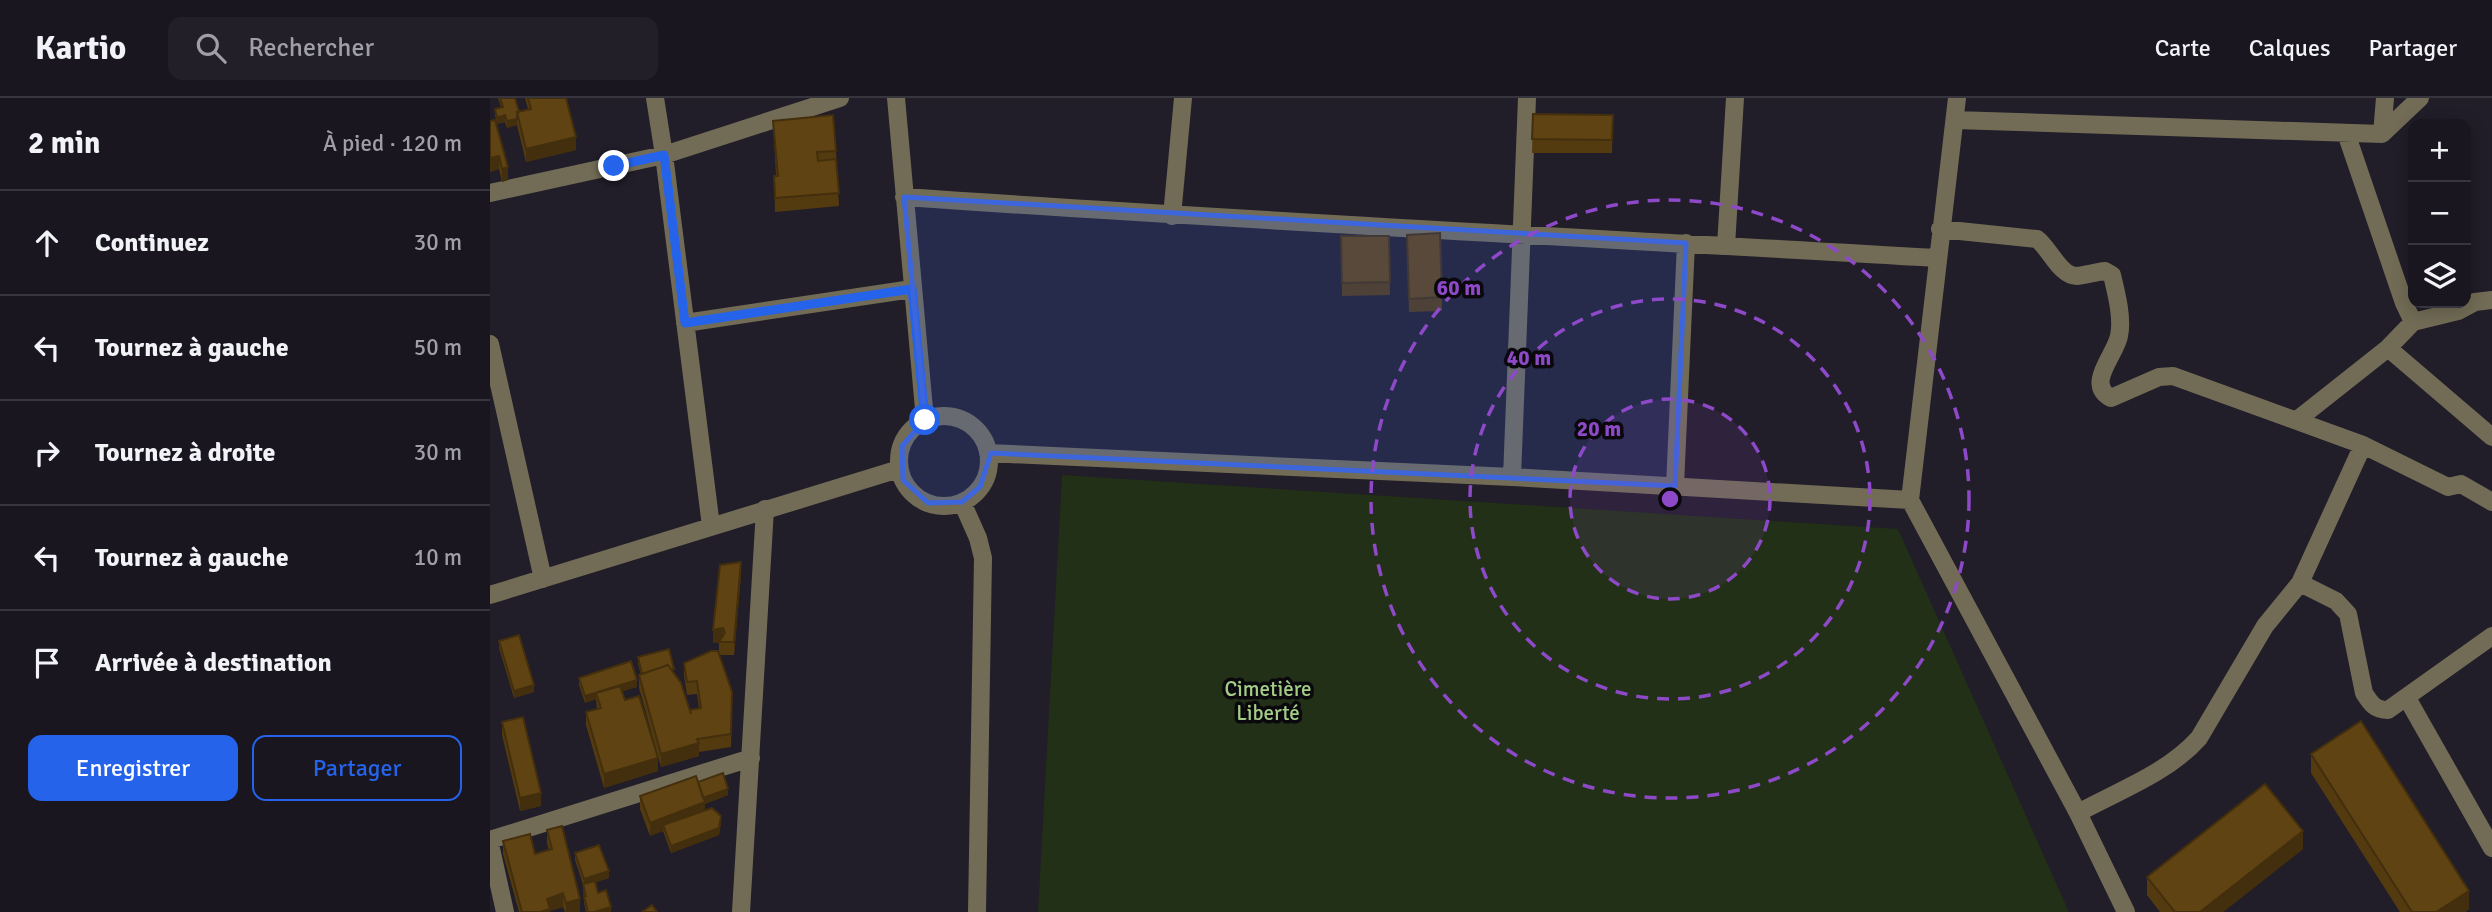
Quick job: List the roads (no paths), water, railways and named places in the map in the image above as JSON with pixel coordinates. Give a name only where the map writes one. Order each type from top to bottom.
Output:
[{"type":"street","points":[[655,98],[711,526]]},
{"type":"street","points":[[490,193],[664,155],[840,98]]},
{"type":"street","points":[[896,98],[925,420]]},
{"type":"street","points":[[1172,216],[1183,98]]},
{"type":"street","points":[[1512,477],[1527,98]]},
{"type":"street","points":[[1726,246],[1735,98]]},
{"type":"street","points":[[1957,98],[1910,500],[2078,813],[2126,912]]},
{"type":"street","points":[[2382,134],[2385,98]]},
{"type":"street","points":[[1955,120],[2382,134],[2420,98]]},
{"type":"street","points":[[2346,133],[2404,303],[2413,322]]},
{"type":"street","points":[[904,197],[1172,216],[1521,233],[1937,258]]},
{"type":"street","points":[[1940,229],[2037,239],[2046,246],[2065,273],[2074,276],[2105,271],[2112,275],[2120,326],[2119,336],[2099,384],[2103,394],[2111,398],[2159,377],[2173,376],[2363,445],[2441,484],[2448,487],[2461,484],[2492,502]]},
{"type":"street","points":[[1675,486],[1686,243]]},
{"type":"street","points":[[685,323],[912,289]]},
{"type":"street","points":[[2297,420],[2388,348],[2413,322],[2458,311],[2475,302],[2492,300]]},
{"type":"street","points":[[2388,348],[2492,437]]},
{"type":"street","points":[[491,351],[543,579]]},
{"type":"street","points":[[948,416],[970,424],[985,442],[988,453],[988,465],[980,487],[962,502],[939,506],[918,498],[903,480],[900,469],[899,457],[907,435],[925,420],[948,416]]},
{"type":"street","points":[[2078,813],[2172,762],[2199,738],[2265,626],[2300,583],[2363,445]]},
{"type":"street","points":[[988,453],[1512,477],[1910,500]]},
{"type":"street","points":[[490,596],[900,469]]},
{"type":"street","points":[[962,502],[978,538],[983,558],[977,912]]},
{"type":"street","points":[[741,912],[765,509]]},
{"type":"street","points":[[2300,583],[2336,601],[2348,614],[2364,693],[2370,704],[2378,710],[2388,710],[2407,698],[2492,636]]},
{"type":"street","points":[[2407,698],[2492,848]]},
{"type":"street","points":[[505,912],[490,842],[751,758]]},
{"type":"park label","name":"Cimetière Liberté","points":[[1268,701]]}]
